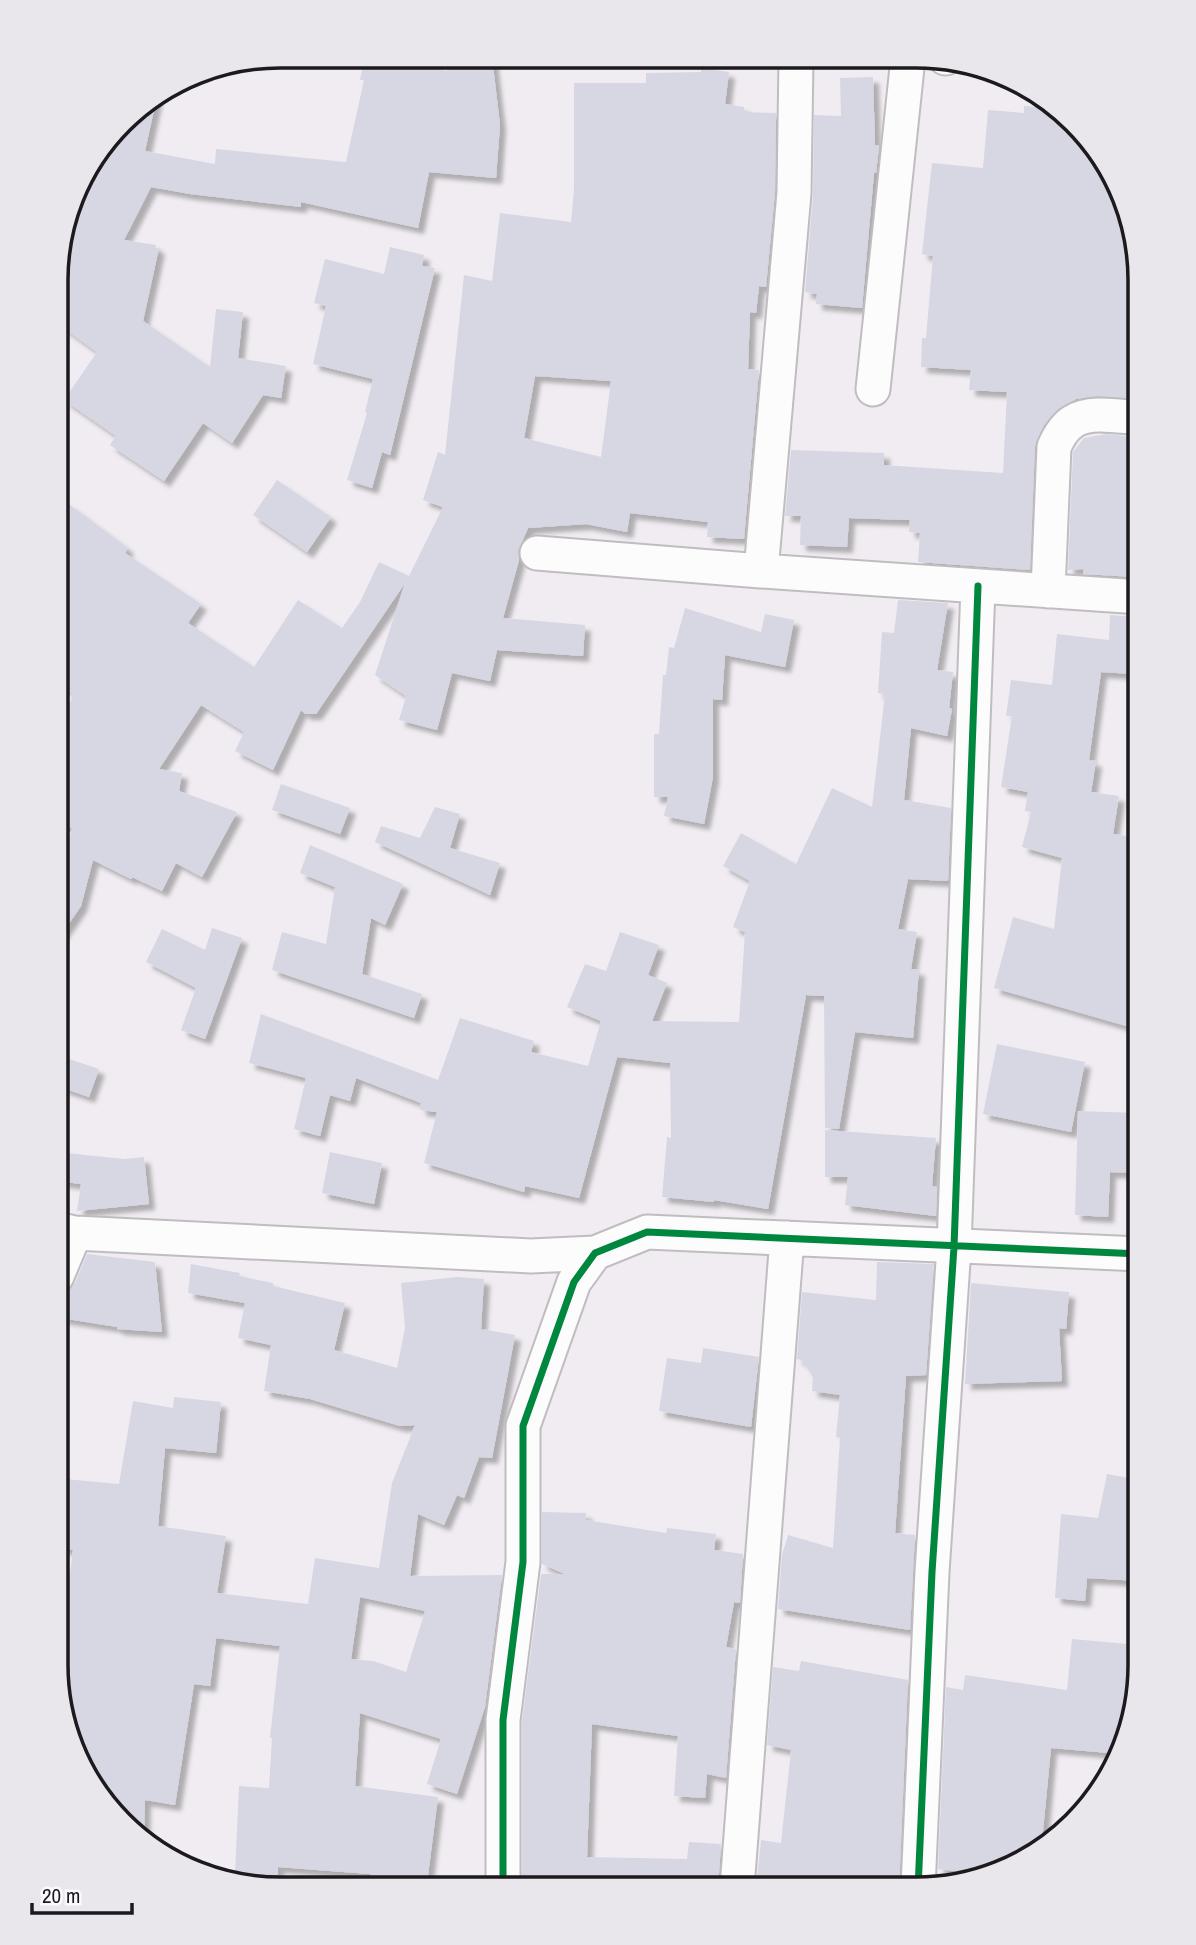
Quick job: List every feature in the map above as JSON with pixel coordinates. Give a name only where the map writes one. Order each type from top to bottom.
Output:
[{"type":"street","points":[[761,571],[794,192],[796,68]]},
{"type":"street","points":[[873,389],[907,68]]},
{"type":"street","points":[[1048,591],[1054,447],[1074,421],[1092,416],[1128,417]]},
{"type":"street","points":[[537,553],[1128,596]]},
{"type":"street","points":[[919,1877],[932,1572],[954,1247],[978,586]]},
{"type":"street","points":[[68,1231],[531,1256],[595,1253],[648,1232],[1127,1254]]},
{"type":"street","points":[[738,1877],[787,1238]]},
{"type":"street","points":[[503,1877],[503,1720],[523,1562],[523,1426],[574,1282],[595,1253]]},
{"type":"building","points":[[362,68],[434,68],[447,71],[447,68],[493,68],[500,125],[496,178],[429,172],[418,228],[301,202],[301,207],[151,187],[124,240],[156,245],[155,248],[159,248],[143,321],[210,367],[216,309],[243,312],[238,358],[286,366],[281,398],[263,395],[232,443],[203,423],[164,481],[110,445],[116,436],[68,403],[68,394],[97,352],[68,331],[70,252],[84,199],[104,162],[121,140],[154,110],[145,151],[215,164],[216,149],[346,162],[364,80],[360,80]]},
{"type":"building","points":[[701,68],[729,72],[725,104],[744,107],[744,112],[776,113],[775,192],[766,287],[759,286],[756,313],[750,312],[748,369],[759,370],[744,539],[707,537],[708,522],[630,513],[627,532],[586,524],[528,528],[518,551],[519,560],[503,618],[585,625],[583,656],[497,650],[490,681],[452,673],[437,730],[399,720],[406,696],[375,675],[405,583],[316,714],[305,714],[301,710],[273,770],[235,751],[244,732],[201,705],[159,769],[182,773],[179,791],[237,812],[202,877],[176,863],[162,891],[93,860],[81,906],[68,925],[68,844],[72,828],[68,827],[68,709],[73,694],[68,690],[68,505],[128,548],[125,553],[201,604],[188,623],[254,667],[298,600],[342,628],[360,602],[379,562],[409,576],[443,507],[423,500],[438,452],[445,455],[464,275],[492,281],[500,213],[571,222],[574,189],[574,83],[646,83],[646,73],[701,72]],"holes":[[[535,376],[611,381],[601,457],[524,438]]]},
{"type":"building","points":[[873,77],[875,145],[879,146],[874,173],[862,308],[816,304],[817,294],[805,292],[813,195],[814,115],[841,116],[840,78]]},
{"type":"building","points":[[1024,106],[1037,107],[1066,130],[1099,174],[1117,212],[1124,239],[1128,280],[1128,398],[1097,396],[1076,399],[1058,409],[1044,425],[1035,446],[1030,570],[918,562],[920,533],[909,532],[910,520],[849,518],[847,547],[800,545],[801,516],[785,516],[791,450],[884,453],[884,465],[1003,473],[1007,392],[969,390],[971,370],[921,367],[922,338],[926,338],[933,256],[922,254],[932,163],[983,168],[988,110],[1024,113]]},
{"type":"building","points":[[390,247],[424,255],[422,266],[435,268],[390,455],[382,452],[372,488],[347,480],[367,413],[365,412],[373,379],[313,364],[326,306],[314,303],[325,259],[384,274]]},
{"type":"building","points":[[1106,434],[1128,436],[1128,577],[1083,574],[1083,569],[1068,570],[1073,452],[1084,438]]},
{"type":"building","points":[[277,480],[331,517],[307,552],[253,515]]},
{"type":"building","points":[[898,600],[948,603],[937,670],[953,672],[949,708],[952,709],[947,736],[911,728],[904,800],[951,808],[948,881],[908,879],[898,929],[917,932],[911,969],[919,970],[913,1038],[855,1032],[839,1129],[825,1128],[824,996],[806,995],[768,1209],[714,1200],[662,1197],[667,1137],[671,1138],[670,1063],[617,1057],[579,1198],[525,1186],[524,1192],[424,1163],[437,1112],[420,1110],[421,1103],[356,1078],[350,1101],[330,1095],[320,1136],[294,1129],[306,1078],[249,1063],[261,1014],[438,1080],[460,1018],[534,1041],[531,1052],[588,1066],[601,1021],[567,1007],[585,964],[606,971],[620,932],[659,945],[648,975],[667,983],[652,1021],[739,1022],[745,932],[733,927],[750,881],[723,866],[741,833],[796,864],[832,788],[872,807],[885,694],[878,693],[882,632],[894,633]]},
{"type":"building","points":[[685,608],[761,632],[765,614],[794,620],[785,667],[725,655],[722,700],[713,699],[713,777],[704,824],[664,816],[668,797],[654,797],[654,734],[659,734],[663,675],[666,675],[669,647],[674,648]]},
{"type":"building","points":[[1110,615],[1128,616],[1128,674],[1101,672],[1089,760],[1096,761],[1091,792],[1119,796],[1113,834],[1128,836],[1127,1026],[994,988],[1013,917],[1054,929],[1062,858],[1022,847],[1031,812],[1025,811],[1028,792],[1001,787],[1012,716],[1006,716],[1011,680],[1052,685],[1057,634],[1109,640]]},
{"type":"building","points":[[281,784],[350,808],[340,834],[272,810]]},
{"type":"building","points":[[435,807],[460,814],[450,848],[500,863],[490,895],[375,842],[381,826],[420,838]]},
{"type":"building","points":[[310,845],[403,884],[385,925],[371,918],[362,974],[422,994],[414,1018],[272,970],[282,932],[326,944],[335,887],[300,873]]},
{"type":"building","points":[[212,928],[242,938],[205,1039],[181,1030],[196,988],[146,962],[162,929],[205,950]]},
{"type":"building","points":[[997,1044],[1085,1062],[1071,1132],[983,1114]]},
{"type":"building","points":[[68,1059],[99,1069],[89,1097],[68,1090]]},
{"type":"building","points":[[1078,1111],[1127,1113],[1127,1173],[1110,1172],[1108,1217],[1075,1215]]},
{"type":"building","points":[[825,1130],[936,1138],[932,1186],[937,1187],[936,1216],[845,1205],[848,1177],[825,1177]]},
{"type":"building","points":[[330,1152],[382,1163],[374,1204],[322,1193]]},
{"type":"building","points":[[68,1153],[124,1159],[144,1157],[149,1204],[77,1211],[81,1184],[68,1182]]},
{"type":"building","points":[[87,1254],[155,1262],[162,1332],[117,1329],[68,1319],[68,1290],[75,1283]]},
{"type":"building","points":[[877,1262],[934,1264],[926,1375],[906,1376],[895,1533],[915,1535],[910,1630],[778,1609],[782,1555],[788,1535],[833,1548],[840,1395],[812,1391],[813,1377],[802,1360],[797,1359],[802,1292],[876,1300]]},
{"type":"building","points":[[191,1264],[240,1273],[239,1276],[273,1283],[273,1286],[345,1303],[334,1350],[397,1368],[405,1328],[401,1283],[457,1277],[484,1279],[481,1329],[515,1335],[492,1458],[479,1457],[464,1498],[457,1495],[444,1525],[418,1514],[410,1576],[502,1575],[485,1707],[457,1794],[427,1784],[441,1739],[360,1713],[355,1786],[438,1797],[428,1877],[378,1877],[370,1874],[278,1867],[278,1875],[235,1872],[239,1786],[269,1788],[270,1738],[280,1646],[216,1638],[210,1686],[194,1684],[175,1805],[145,1800],[144,1827],[112,1794],[97,1771],[79,1733],[72,1706],[68,1665],[68,1588],[73,1550],[68,1549],[68,1479],[119,1484],[133,1401],[173,1408],[174,1397],[221,1402],[216,1453],[165,1448],[158,1526],[226,1536],[217,1593],[308,1604],[315,1558],[379,1568],[392,1483],[415,1425],[400,1426],[310,1399],[264,1391],[271,1345],[238,1338],[245,1303],[188,1293]],"holes":[[[360,1597],[425,1611],[406,1672],[373,1661],[351,1659]]]},
{"type":"building","points":[[971,1283],[1069,1292],[1066,1329],[1059,1328],[1062,1381],[965,1384]]},
{"type":"building","points":[[703,1348],[759,1357],[751,1427],[659,1411],[667,1358],[701,1363]]},
{"type":"building","points":[[1107,1474],[1127,1478],[1127,1580],[1087,1578],[1085,1601],[1055,1598],[1061,1514],[1098,1518]]},
{"type":"building","points":[[542,1512],[586,1513],[586,1520],[666,1533],[667,1528],[716,1534],[714,1550],[743,1554],[740,1603],[734,1602],[726,1647],[736,1649],[726,1778],[707,1774],[705,1798],[674,1796],[678,1736],[592,1724],[587,1857],[687,1859],[689,1842],[721,1844],[719,1877],[522,1877],[522,1721],[541,1574],[565,1574],[542,1564]]},
{"type":"building","points":[[1072,1639],[1127,1644],[1124,1706],[1112,1746],[1108,1753],[1051,1748],[1043,1835],[997,1861],[971,1870],[962,1872],[938,1869],[946,1687],[963,1690],[965,1675],[1067,1690]]},
{"type":"building","points":[[801,1661],[908,1680],[900,1877],[757,1877],[761,1840],[781,1843],[791,1750],[767,1745],[773,1667],[799,1671]]},
{"type":"cycle path","points":[[919,1877],[932,1572],[954,1247],[978,586]]},
{"type":"cycle path","points":[[503,1877],[503,1720],[523,1562],[523,1426],[574,1282],[595,1253],[647,1232],[1127,1253]]}]
